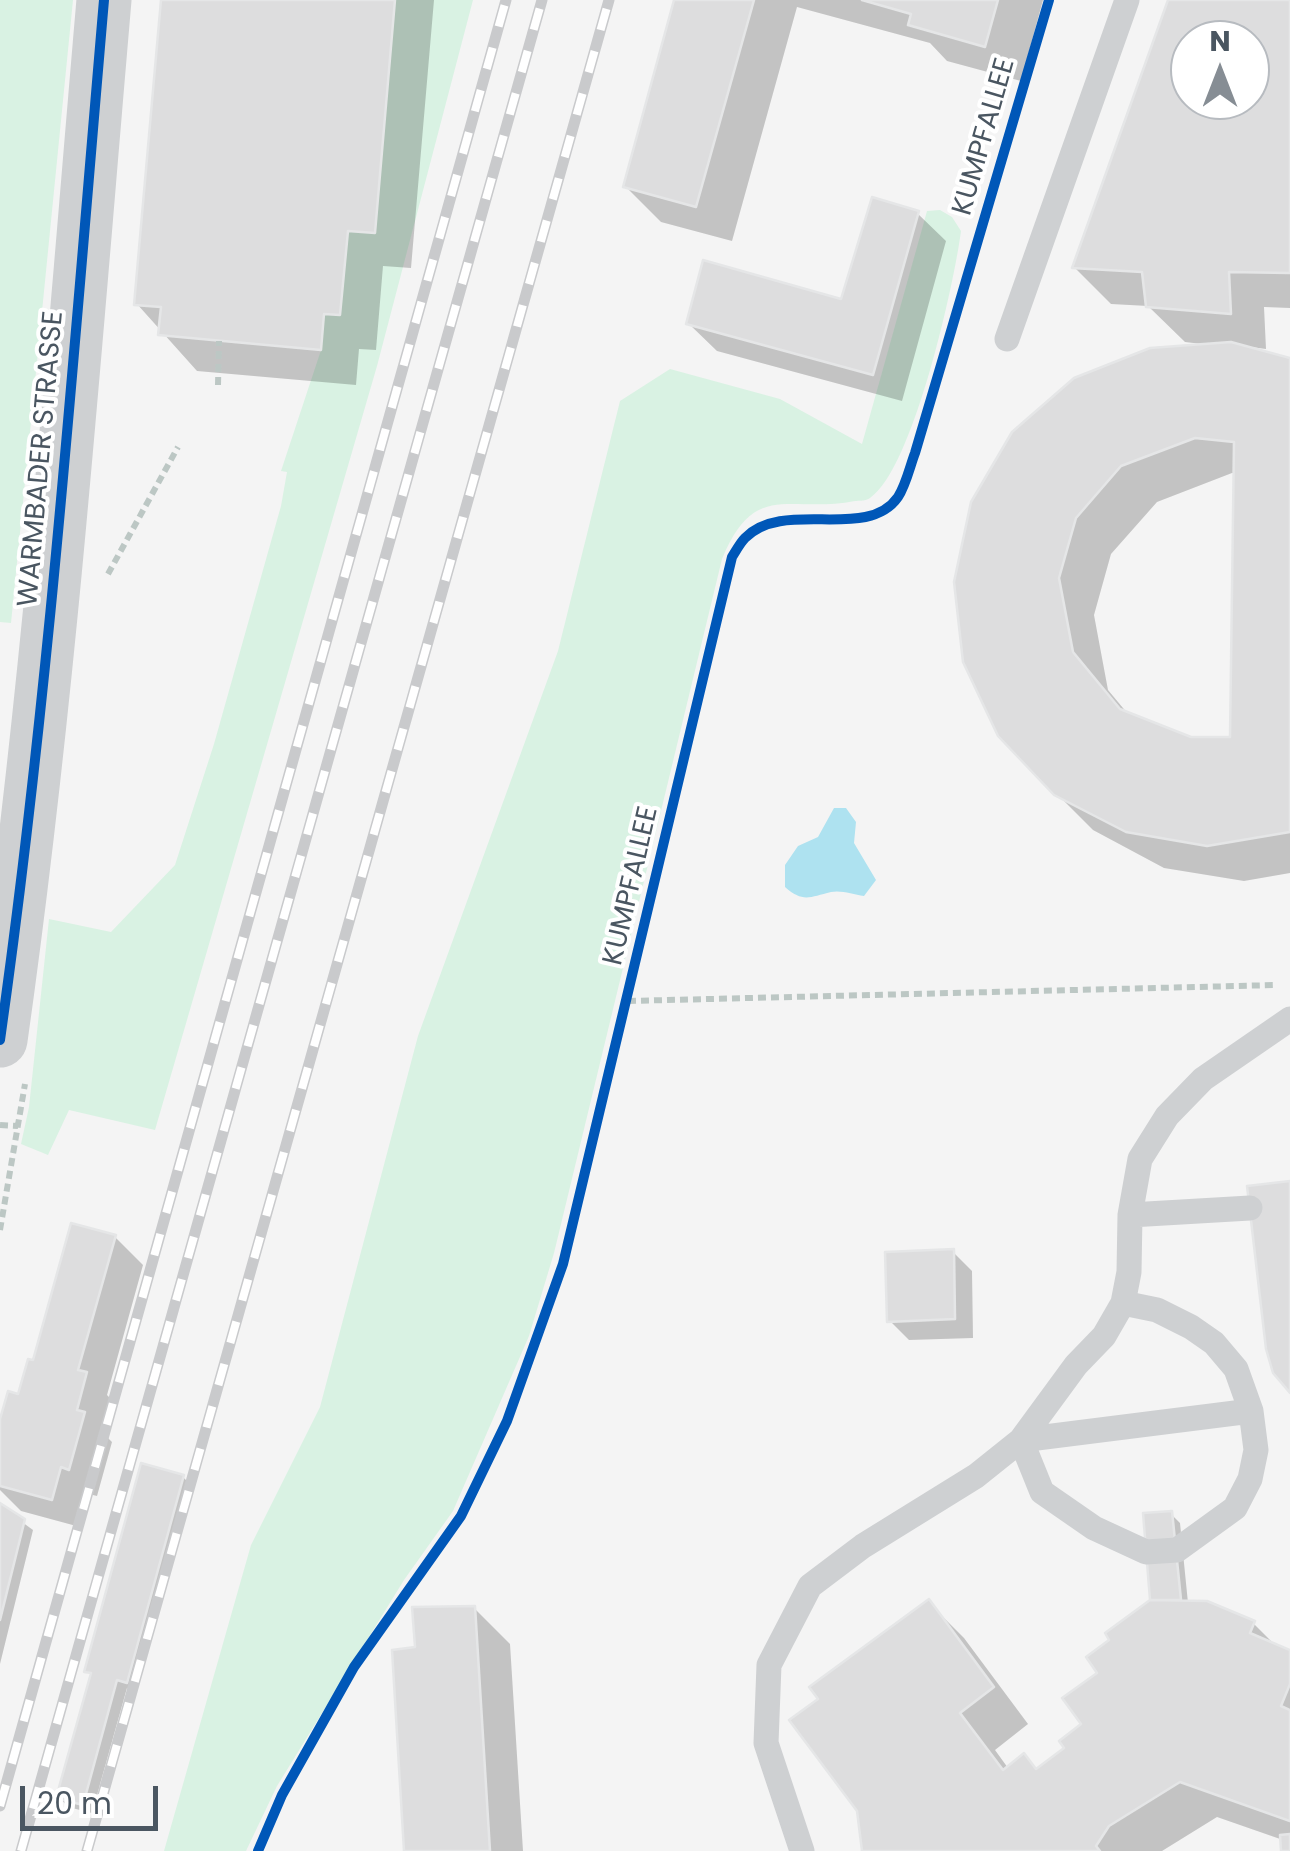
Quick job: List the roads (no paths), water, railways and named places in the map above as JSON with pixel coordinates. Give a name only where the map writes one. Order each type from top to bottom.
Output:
[{"type":"street","name":"WARMBADER STRASSE","points":[[0,1040],[53,601],[104,0]]},
{"type":"lane","points":[[1006,339],[1128,0]]},
{"type":"lane","points":[[802,1851],[766,1744],[770,1665],[810,1586],[863,1546],[976,1476],[1022,1440],[1076,1365],[1104,1336],[1123,1302],[1130,1215],[1140,1159],[1167,1116],[1204,1080],[1290,1018]]},
{"type":"lane","points":[[1130,1215],[1250,1208]]},
{"type":"lane","points":[[1022,1440],[1042,1492],[1094,1528],[1146,1552],[1177,1550],[1235,1508],[1250,1479],[1256,1450],[1251,1411],[1236,1369],[1214,1343],[1157,1310],[1123,1302]]},
{"type":"lane","points":[[1022,1440],[1251,1411]]},
{"type":"water","points":[[834,808],[846,808],[856,822],[854,843],[876,880],[864,896],[839,892],[797,895],[785,887],[785,865],[798,846],[818,837]]},
{"type":"railway","points":[[0,1806],[506,0]]},
{"type":"railway","points":[[21,1851],[542,0]]},
{"type":"railway","points":[[87,1851],[609,0]]}]
